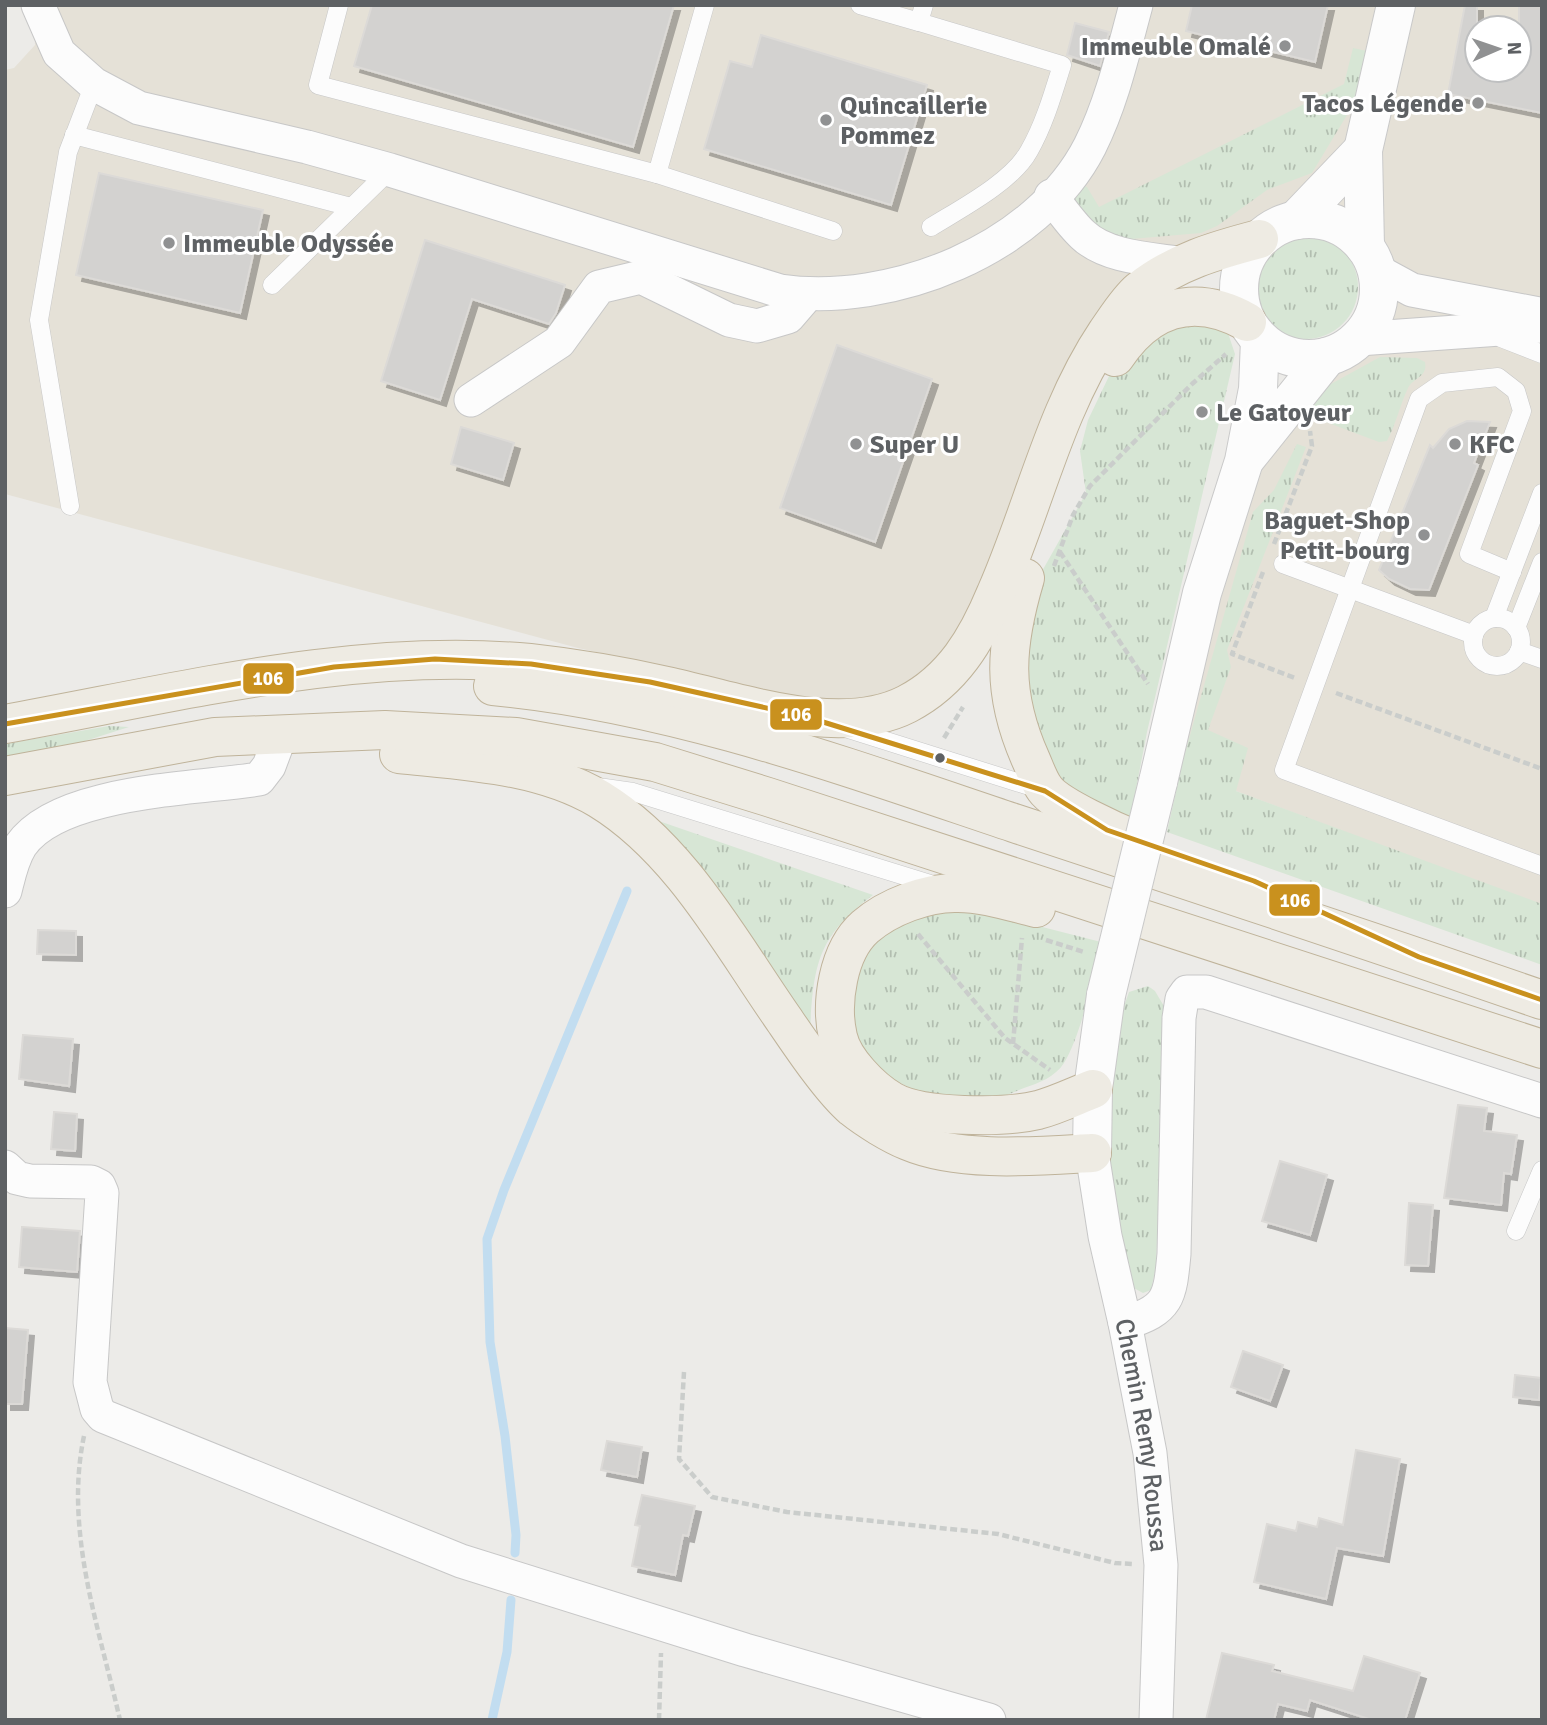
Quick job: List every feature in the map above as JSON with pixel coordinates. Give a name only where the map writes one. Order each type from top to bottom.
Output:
[{"type":"highway","points":[[5,724],[334,667],[435,659],[531,664],[650,682],[807,717],[865,718],[902,707],[938,683],[956,665],[984,622],[1009,564],[1067,405],[1091,356],[1122,310],[1140,291],[1184,264],[1208,252],[1259,239]]},
{"type":"highway","points":[[1246,337],[1225,309],[1194,306],[1165,311],[1129,337],[1103,376],[1078,433],[1030,563],[1008,646],[1010,685],[1017,730],[1045,791],[1107,830],[1255,881],[1419,957]]},
{"type":"highway","points":[[225,684],[416,679],[524,689],[705,724],[861,771],[1542,1000]]},
{"type":"highway","points":[[5,776],[215,737],[385,730],[516,737],[655,762],[841,819],[1382,999],[1542,1049]]},
{"type":"highway","points":[[215,737],[514,768],[563,782],[597,798],[628,818],[659,847],[707,908],[801,1044],[853,1108],[908,1141],[945,1151],[999,1155],[1092,1153]]},
{"type":"highway","points":[[1094,1076],[1038,1110],[991,1115],[941,1113],[892,1101],[856,1069],[838,1038],[836,993],[847,953],[864,928],[892,909],[957,893],[1009,901],[1382,999]]},
{"type":"main road","points":[[1244,461],[1342,348],[1370,324],[1377,303],[1363,150],[1396,5]]},
{"type":"main road","points":[[1296,220],[1363,150]]},
{"type":"main road","points":[[1092,1153],[1094,1076],[1106,995],[1202,593],[1244,461],[1258,388],[1240,301],[1240,279],[1246,257],[1259,239],[1276,227],[1296,220],[1315,219],[1334,223],[1351,233],[1371,259]]},
{"type":"main road","points":[[1246,337],[1280,353],[1303,359],[1342,348]]},
{"type":"street","points":[[38,5],[59,53],[94,85],[139,108],[294,144],[390,170],[780,291],[807,295],[901,283],[968,260],[1023,225],[1051,197],[1089,148],[1107,108],[1127,7]]},
{"type":"street","points":[[1051,197],[1084,237],[1104,248],[1142,258],[1184,264]]},
{"type":"street","points":[[1371,259],[1412,290],[1542,314]]},
{"type":"street","points":[[471,400],[559,342],[599,287],[641,277],[729,320],[757,326],[788,317],[807,295]]},
{"type":"street","points":[[1342,348],[1474,330],[1542,326]]},
{"type":"street","points":[[5,891],[11,865],[22,844],[42,826],[78,807],[135,794],[259,779],[269,766],[278,742]]},
{"type":"street","points":[[1125,1323],[1148,1316],[1163,1306],[1171,1287],[1179,1018],[1181,999],[1187,992],[1206,992],[1542,1101]]},
{"type":"street","name":"Chemin Remy Roussa","points":[[1092,1153],[1105,1237],[1150,1453],[1161,1565],[1156,1720]]},
{"type":"street","points":[[5,1167],[17,1178],[30,1181],[92,1182],[102,1193],[90,1382],[100,1413],[461,1561],[989,1720]]},
{"type":"lane","points":[[339,5],[318,85],[657,174],[833,231]]},
{"type":"lane","points":[[657,174],[705,5]]},
{"type":"lane","points":[[860,5],[922,14],[1062,65],[1047,111],[1028,154],[989,192],[931,227]]},
{"type":"lane","points":[[70,506],[39,320],[68,152],[94,85]]},
{"type":"lane","points":[[74,135],[351,207]]},
{"type":"lane","points":[[272,285],[390,170]]},
{"type":"lane","points":[[1474,330],[1520,343],[1542,354]]},
{"type":"lane","points":[[1512,572],[1469,554],[1522,411],[1516,391],[1498,377],[1443,383],[1419,399],[1284,770],[1542,866]]},
{"type":"lane","points":[[1494,618],[1542,493]]},
{"type":"lane","points":[[1516,628],[1542,562]]},
{"type":"lane","points":[[1283,564],[1474,635]]},
{"type":"lane","points":[[1494,618],[1503,619],[1516,628],[1521,639],[1519,652],[1505,665],[1491,666],[1475,652],[1474,635],[1482,624],[1494,618]]},
{"type":"lane","points":[[1519,652],[1542,659]]},
{"type":"lane","points":[[807,717],[1045,791]]},
{"type":"lane","points":[[563,782],[633,792],[957,893]]},
{"type":"lane","points":[[1516,1231],[1542,1170]]},
{"type":"path","points":[[1051,573],[1073,515],[1090,486],[1192,384],[1246,337]]},
{"type":"path","points":[[1060,551],[1155,695],[1175,709]]},
{"type":"path","points":[[932,755],[965,704]]},
{"type":"path","points":[[892,909],[928,944],[1013,1044],[1048,1070],[1094,1076]]},
{"type":"path","points":[[1013,1044],[1023,933]]},
{"type":"path","points":[[684,1372],[679,1459],[712,1497],[787,1511],[998,1534],[1115,1563],[1161,1565]]},
{"type":"path","points":[[100,1413],[85,1434],[76,1473],[79,1540],[120,1720]]},
{"type":"path","points":[[659,1720],[664,1624]]},
{"type":"shaded area","points":[[34,5],[1542,5],[1542,906],[1236,791],[1185,763],[1166,737],[1244,461],[1341,352],[1358,339],[1370,324],[1379,287],[1351,233],[1315,219],[1286,222],[1259,239],[1140,291],[956,665],[848,708],[578,648],[5,494],[5,70],[14,68],[35,45]]},
{"type":"green space","points":[[1353,48],[1367,51],[1356,100],[1312,173],[1267,190],[1217,226],[1201,233],[1131,239],[1100,236],[1070,199],[1081,185],[1087,187],[1099,207],[1344,84]]},
{"type":"green space","points":[[1306,235],[1326,239],[1343,250],[1354,267],[1358,287],[1354,307],[1343,324],[1326,335],[1306,339],[1286,335],[1269,324],[1258,307],[1254,287],[1258,267],[1269,250],[1286,239]]},
{"type":"green space","points":[[1178,319],[1228,333],[1235,354],[1147,732],[1129,825],[1100,812],[1045,765],[1025,714],[1032,589],[1086,493],[1080,451],[1088,420],[1110,374]]},
{"type":"green space","points":[[1380,357],[1417,358],[1425,362],[1423,374],[1408,388],[1387,441],[1379,442],[1315,418],[1313,402],[1320,390]]},
{"type":"green space","points":[[1297,444],[1306,447],[1227,650],[1231,667],[1208,730],[1248,748],[1236,791],[1542,904],[1542,965],[1167,832],[1183,760],[1253,512],[1274,490]]},
{"type":"green space","points":[[109,726],[129,727],[66,747],[5,759],[5,744]]},
{"type":"green space","points":[[653,819],[873,895],[840,925],[822,954],[814,987],[810,1030]]},
{"type":"green space","points":[[921,909],[980,911],[1101,942],[1076,1037],[1064,1063],[1056,1072],[1041,1082],[998,1098],[963,1099],[914,1089],[892,1078],[874,1064],[861,1045],[855,1021],[855,992],[861,966],[874,943]]},
{"type":"green space","points":[[1148,986],[1155,991],[1165,1008],[1156,1267],[1151,1290],[1143,1293],[1130,1286],[1113,1194],[1106,1092],[1111,1043],[1129,992]]},
{"type":"building","points":[[372,5],[674,5],[633,147],[354,66]]},
{"type":"building","name":"Immeuble Omalé","points":[[1192,5],[1328,5],[1315,62],[1186,31]]},
{"type":"building","points":[[1465,5],[1477,5],[1477,14],[1463,14]]},
{"type":"building","points":[[1519,5],[1542,5],[1542,113],[1448,94],[1463,15],[1463,84],[1533,84],[1533,14],[1519,14]]},
{"type":"building","points":[[1075,23],[1109,32],[1100,66],[1067,55]]},
{"type":"building","name":"Quincaillerie Pommez","points":[[761,35],[927,85],[891,205],[704,149],[730,61],[752,67]]},
{"type":"building","name":"Immeuble Odyssée","points":[[99,173],[263,210],[240,313],[76,275]]},
{"type":"building","points":[[425,240],[565,285],[556,313],[549,324],[472,299],[440,400],[381,381]]},
{"type":"building","name":"Super U","points":[[837,345],[932,379],[875,542],[780,508]]},
{"type":"building","points":[[1467,421],[1490,422],[1474,463],[1478,465],[1429,590],[1410,589],[1389,579],[1379,570],[1430,445],[1433,448],[1449,429]]},
{"type":"building","points":[[461,427],[514,443],[503,480],[451,464]]},
{"type":"building","points":[[38,930],[76,931],[76,955],[37,954]]},
{"type":"building","points":[[23,1035],[73,1039],[69,1086],[19,1079]]},
{"type":"building","points":[[1458,1105],[1487,1108],[1484,1131],[1517,1135],[1511,1174],[1504,1173],[1501,1205],[1444,1198]]},
{"type":"building","points":[[54,1112],[77,1114],[75,1151],[51,1149]]},
{"type":"building","points":[[1280,1161],[1327,1175],[1310,1235],[1262,1221]]},
{"type":"building","points":[[1409,1203],[1433,1205],[1428,1266],[1405,1265]]},
{"type":"building","points":[[22,1227],[80,1231],[77,1272],[19,1267]]},
{"type":"building","points":[[5,1328],[28,1330],[22,1404],[5,1404]]},
{"type":"building","points":[[1243,1351],[1283,1365],[1270,1401],[1231,1387]]},
{"type":"building","points":[[1515,1375],[1541,1378],[1539,1400],[1513,1397]]},
{"type":"building","points":[[607,1441],[642,1447],[637,1477],[601,1470]]},
{"type":"building","points":[[1356,1450],[1400,1459],[1383,1556],[1337,1548],[1326,1599],[1254,1582],[1267,1524],[1296,1531],[1298,1522],[1317,1527],[1319,1518],[1343,1525]]},
{"type":"building","points":[[642,1495],[695,1506],[688,1536],[683,1535],[675,1575],[632,1566],[640,1526],[635,1525]]},
{"type":"building","points":[[1222,1653],[1274,1665],[1272,1671],[1353,1691],[1364,1656],[1420,1673],[1405,1720],[1372,1720],[1310,1700],[1307,1711],[1278,1704],[1274,1720],[1206,1720]]},
{"type":"waterway","points":[[515,1553],[516,1535],[505,1436],[490,1342],[487,1239],[504,1190],[627,891]]},
{"type":"waterway","points":[[492,1720],[507,1652],[511,1600]]},
{"type":"transit line","name":"106","points":[[5,724],[334,667],[435,659],[531,664],[650,682],[807,717],[1045,791],[1107,830],[1254,881],[1419,957],[1542,1000]]},
{"type":"place","name":"Immeuble Omalé","points":[[1285,46]]},
{"type":"place","name":"Tacos Légende","points":[[1478,103]]},
{"type":"place","name":"Quincaillerie Pommez","points":[[826,120]]},
{"type":"place","name":"Immeuble Odyssée","points":[[169,243]]},
{"type":"place","name":"Le Gatoyeur","points":[[1202,412]]},
{"type":"place","name":"Super U","points":[[856,444]]},
{"type":"place","name":"KFC","points":[[1455,444]]},
{"type":"place","name":"Baguet-Shop Petit-bourg","points":[[1424,535]]}]
